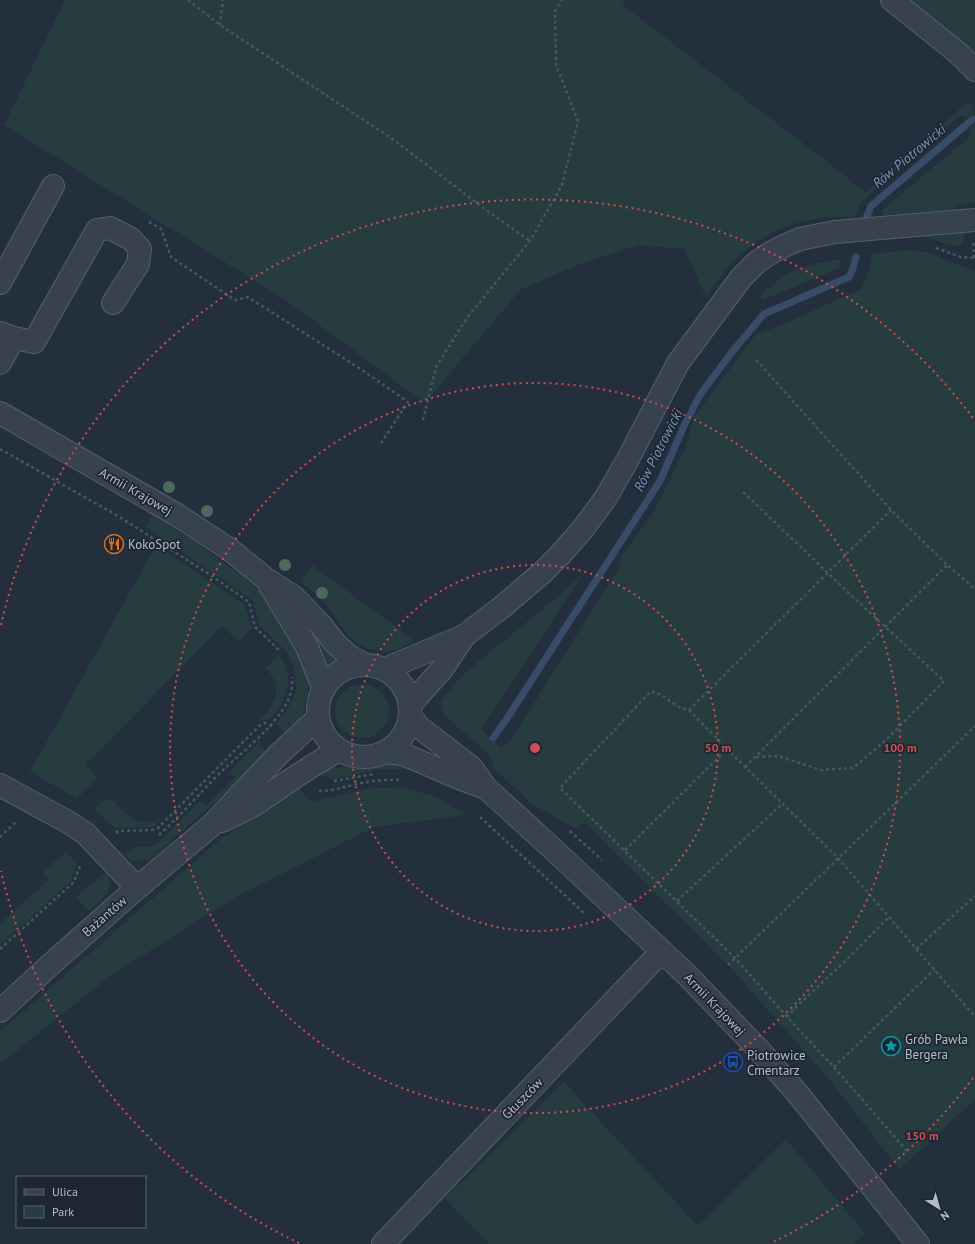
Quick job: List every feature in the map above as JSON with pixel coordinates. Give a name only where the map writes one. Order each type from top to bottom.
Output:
[{"type":"street","points":[[892,0],[958,53],[975,70]]},
{"type":"street","points":[[0,283],[53,186]]},
{"type":"street","points":[[385,669],[464,636],[524,589],[560,555],[582,530],[605,499],[627,461],[678,363],[741,278],[757,262],[786,245],[800,239],[817,235],[835,232],[975,220]]},
{"type":"street","points":[[0,363],[7,336],[34,342],[97,230],[110,228],[131,239],[140,250],[138,264],[113,303]]},
{"type":"street","name":"Armii Krajowej","points":[[0,412],[178,515],[229,549],[266,579],[294,597],[320,624],[335,643],[348,655],[362,664]]},
{"type":"street","name":"Armii Krajowej","points":[[266,579],[302,637],[323,687]]},
{"type":"street","points":[[410,710],[442,669],[464,636]]},
{"type":"street","points":[[362,664],[374,665],[385,669],[394,675],[402,684],[407,694],[410,710],[406,731],[397,743],[385,752],[366,757],[356,757],[338,750],[328,741],[321,730],[318,718],[318,702],[323,687],[340,670],[351,666],[362,664]]},
{"type":"street","name":"Armii Krajowej","points":[[410,710],[420,727],[471,767],[486,788],[688,976],[759,1050],[798,1094],[918,1244]]},
{"type":"street","name":"Bażantów","points":[[0,1011],[137,888],[212,825],[278,756],[318,718]]},
{"type":"street","name":"Bażantów","points":[[212,825],[254,805],[338,750]]},
{"type":"street","name":"Armii Krajowej","points":[[385,752],[403,754],[460,779],[486,788]]},
{"type":"street","points":[[0,785],[68,822],[86,834],[137,888]]},
{"type":"street","name":"Głuszców","points":[[383,1244],[661,952]]},
{"type":"path","points":[[188,0],[220,25],[394,140],[488,212],[530,241]]},
{"type":"path","points":[[220,25],[223,0]]},
{"type":"path","points":[[423,420],[436,367],[467,318],[530,241],[562,185],[578,121],[556,65],[555,11],[562,0]]},
{"type":"path","points":[[131,239],[145,219],[161,229],[171,257],[235,300],[248,297],[362,370],[408,402],[381,443]]},
{"type":"path","points":[[934,247],[961,257],[975,258]]},
{"type":"path","points":[[756,360],[891,510],[947,565],[975,589]]},
{"type":"path","points":[[0,449],[118,516],[209,574],[249,602],[255,627],[281,652]]},
{"type":"path","points":[[743,492],[944,681],[885,741],[853,768],[844,770],[820,770],[778,756],[755,757]]},
{"type":"path","points":[[689,710],[891,510]]},
{"type":"path","points":[[744,767],[947,565]]},
{"type":"path","points":[[159,835],[192,804],[220,773],[260,736],[284,708],[290,696],[293,682],[292,672]]},
{"type":"path","points":[[907,1151],[834,1067],[735,958],[560,788],[650,692],[656,692],[680,708],[689,710],[744,767],[838,858],[975,1017]]},
{"type":"path","points":[[118,831],[152,830],[158,828],[258,726],[265,723],[270,725]]},
{"type":"path","points":[[728,965],[975,726]]},
{"type":"path","points":[[624,850],[727,749]]},
{"type":"path","points":[[330,781],[378,773]]},
{"type":"path","points":[[315,791],[330,791],[377,781],[408,781]]},
{"type":"path","points":[[677,901],[782,804]]},
{"type":"path","points":[[475,812],[588,917]]},
{"type":"path","points":[[0,837],[21,818]]},
{"type":"path","points":[[0,949],[74,882],[81,863]]},
{"type":"path","points":[[916,948],[975,896]]},
{"type":"path","points":[[787,1017],[889,917]]},
{"type":"path","points":[[834,1067],[934,970]]},
{"type":"green space","points":[[65,0],[625,0],[622,4],[866,192],[969,101],[973,112],[968,117],[959,116],[869,195],[860,204],[856,217],[831,217],[810,220],[775,232],[743,252],[722,274],[706,297],[684,249],[639,245],[575,266],[520,290],[425,403],[284,299],[4,125]]},
{"type":"green space","points":[[910,0],[975,0],[975,52],[968,46]]},
{"type":"green space","points":[[975,125],[975,203],[955,204],[955,212],[882,215],[883,209],[970,137],[971,127]]},
{"type":"green space","points":[[965,230],[964,239],[957,246],[945,244],[927,237],[910,235]]},
{"type":"green space","points":[[907,250],[925,252],[975,271],[975,1099],[900,1170],[824,1073],[728,965],[584,823],[577,829],[532,804],[494,768],[489,754],[444,715],[441,701],[457,681],[475,664],[541,611],[583,574],[481,729],[501,748],[512,738],[620,566],[622,556],[655,510],[685,449],[694,417],[756,334],[782,325],[861,289],[866,279],[873,254]]},
{"type":"green space","points":[[841,259],[839,268],[763,300],[760,297],[778,280],[787,274],[807,266]]},
{"type":"green space","points":[[153,515],[195,542],[244,577],[277,611],[290,632],[309,678],[303,715],[299,724],[288,736],[277,724],[293,700],[296,688],[294,669],[287,652],[259,625],[253,601],[145,527]]},
{"type":"green space","points":[[156,545],[245,605],[252,628],[239,641],[222,626],[85,765],[97,778],[77,798],[30,772]]},
{"type":"green space","points":[[312,565],[414,640],[400,649],[387,652],[370,649],[357,643],[348,636],[322,599],[301,582]]},
{"type":"green space","points":[[305,621],[337,659],[327,667],[325,666]]},
{"type":"green space","points":[[279,655],[287,672],[288,681],[285,697],[270,720],[265,719],[258,722],[269,709],[276,696],[275,683],[266,668]]},
{"type":"green space","points":[[357,684],[367,684],[377,688],[385,696],[389,706],[389,716],[385,726],[377,734],[367,738],[357,738],[347,734],[339,726],[335,716],[335,706],[339,696],[347,688]]},
{"type":"green space","points":[[258,743],[268,754],[160,852],[148,859],[142,860],[133,860],[125,856],[135,847],[155,846],[200,801],[206,806],[235,777],[229,772]]},
{"type":"green space","points":[[396,763],[412,766],[409,769],[377,770],[334,779],[324,776],[321,771],[332,768],[364,768]]},
{"type":"green space","points":[[297,786],[312,802],[364,789],[400,787],[437,797],[467,815],[374,827],[236,897],[110,976],[0,1064],[0,1032],[218,841]]},
{"type":"green space","points":[[104,800],[113,801],[130,817],[141,822],[155,821],[163,817],[153,827],[115,828],[94,809]]},
{"type":"green space","points":[[66,852],[77,864],[71,881],[0,945],[0,924],[49,880],[42,872]]},
{"type":"green space","points":[[107,871],[110,884],[109,890],[103,899],[88,911],[76,897]]},
{"type":"green space","points":[[564,1082],[698,1226],[786,1139],[865,1233],[852,1244],[489,1244],[445,1198]]},
{"type":"waterway","name":"Rów Piotrowicki","points":[[867,216],[871,206],[973,119]]},
{"type":"waterway","name":"Rów Piotrowicki","points":[[493,738],[660,481],[684,426],[700,395],[732,352],[764,314],[849,277],[856,257]]},
{"type":"place","name":"KokoSpot","points":[[114,544]]},
{"type":"place","name":"Grób Pawła Bergera","points":[[891,1046]]},
{"type":"place","name":"Piotrowice Cmentarz","points":[[733,1062]]}]
